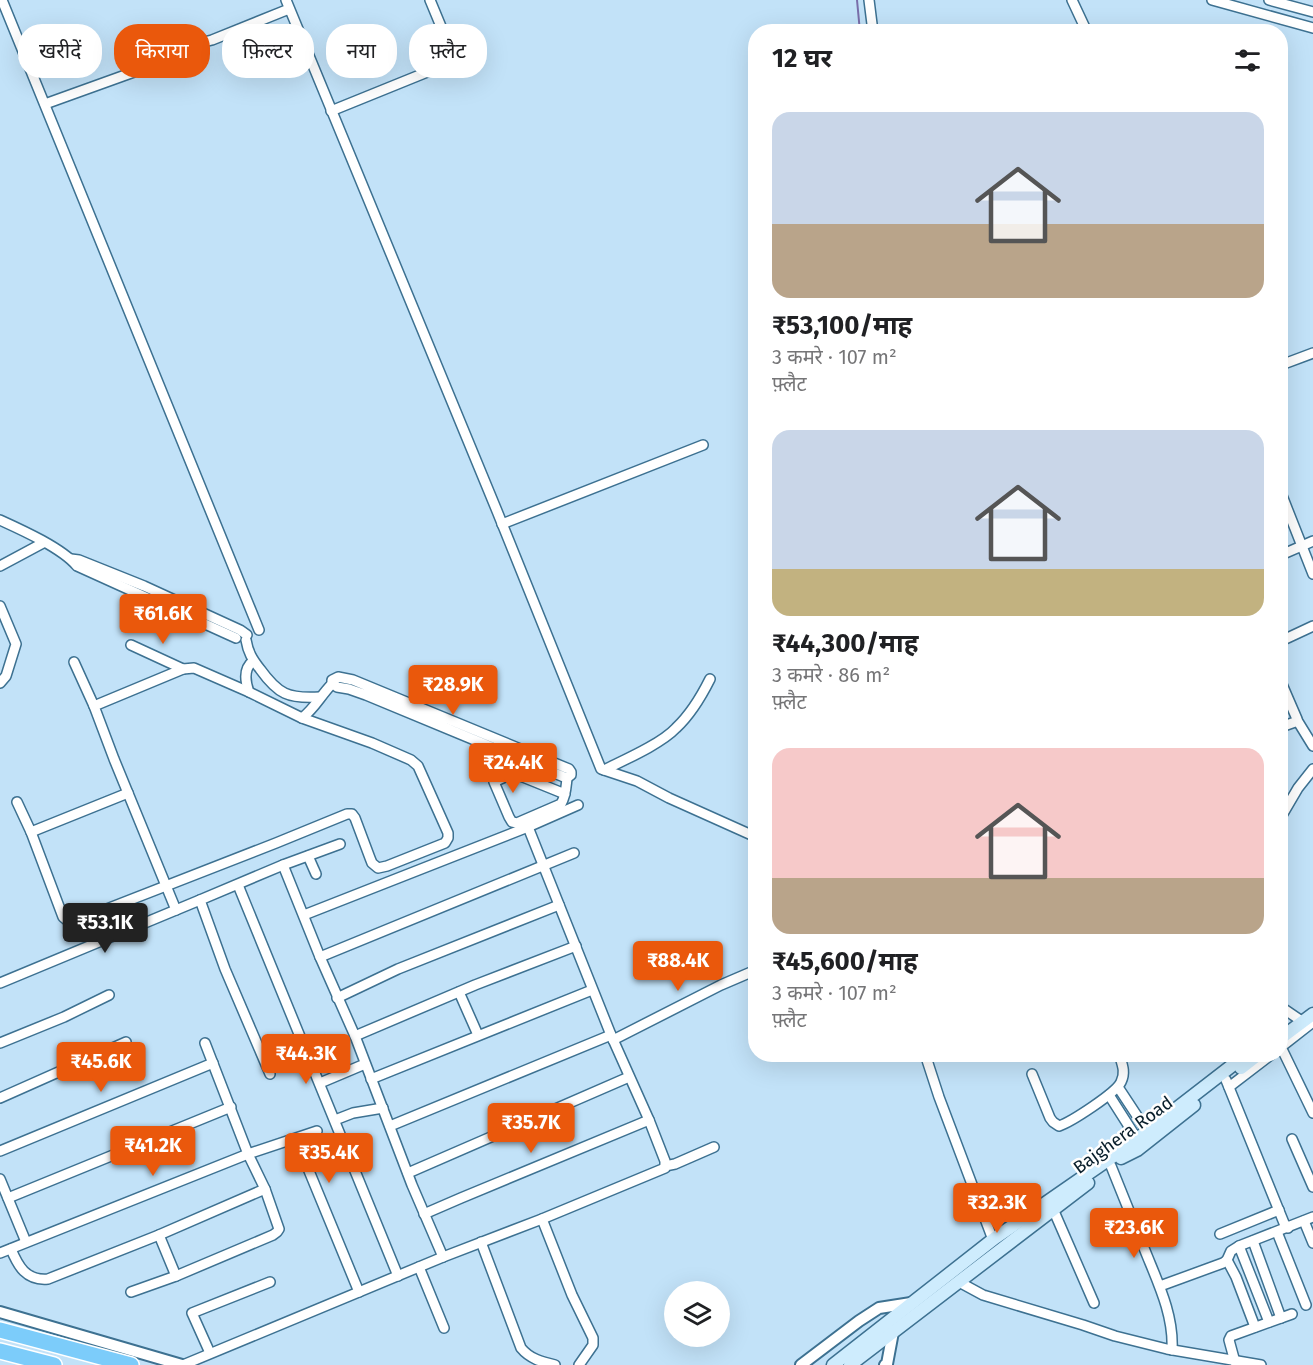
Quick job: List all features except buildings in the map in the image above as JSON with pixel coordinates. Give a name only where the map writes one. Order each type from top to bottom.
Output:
[{"type":"highway","points":[[0,1330],[131,1365]]},
{"type":"highway","points":[[0,1351],[54,1365]]},
{"type":"main road","points":[[1288,1033],[1306,1019],[1313,1004]]},
{"type":"main road","points":[[1288,1025],[1306,1019]]},
{"type":"main road","name":"Bajghera Road","points":[[850,1365],[959,1282],[1022,1226],[1237,1062]]},
{"type":"main road","name":"Bajghera Road","points":[[1022,1226],[1053,1209],[1119,1159],[1137,1150],[1227,1084],[1251,1062]]},
{"type":"main road","points":[[833,1365],[993,1239],[1022,1226]]},
{"type":"street","points":[[2,0],[259,630]]},
{"type":"street","points":[[331,111],[451,61],[452,53],[430,0]]},
{"type":"street","points":[[868,0],[872,24]]},
{"type":"street","points":[[1072,0],[1083,24]]},
{"type":"street","points":[[1212,0],[1313,28]]},
{"type":"street","points":[[1269,0],[1313,12]]},
{"type":"street","points":[[45,104],[145,68],[192,45],[212,40],[288,5],[601,769],[637,781],[748,833]]},
{"type":"street","points":[[1288,362],[1313,353]]},
{"type":"street","points":[[502,524],[704,445]]},
{"type":"street","points":[[1288,511],[1313,574]]},
{"type":"street","points":[[0,520],[71,559],[79,560],[144,586],[215,623],[240,630],[253,661],[271,684],[296,697],[320,697]]},
{"type":"street","points":[[1288,552],[1313,542]]},
{"type":"street","points":[[0,566],[43,543]]},
{"type":"street","points":[[0,606],[3,623],[16,644],[6,676],[0,683]]},
{"type":"street","points":[[1288,637],[1313,626]]},
{"type":"street","points":[[131,645],[183,669]]},
{"type":"street","points":[[249,692],[246,670],[253,661]]},
{"type":"street","points":[[74,662],[176,910]]},
{"type":"street","points":[[17,802],[31,831],[63,917],[69,921],[76,921],[349,813],[355,819],[372,863],[378,868],[447,841],[448,832],[445,824],[421,770],[416,764],[372,743],[302,718],[194,668],[183,669],[94,706]]},
{"type":"street","points":[[302,718],[314,708],[332,684],[332,680],[338,677],[348,678],[383,697],[569,769],[571,775],[567,778],[565,794],[562,802],[557,806],[512,822],[494,782],[509,775],[518,775],[565,794]]},
{"type":"street","points":[[604,770],[671,733],[697,704],[710,679]]},
{"type":"street","points":[[1288,697],[1297,720],[1313,746]]},
{"type":"street","points":[[1288,724],[1297,720]]},
{"type":"street","points":[[1288,805],[1313,769]]},
{"type":"street","points":[[31,831],[128,793]]},
{"type":"street","points":[[304,915],[578,805]]},
{"type":"street","points":[[528,827],[592,990],[649,1120],[665,1166]]},
{"type":"street","points":[[0,983],[283,865],[340,844]]},
{"type":"street","points":[[320,957],[574,853]]},
{"type":"street","points":[[308,856],[316,874]]},
{"type":"street","points":[[283,865],[337,998],[355,1036],[443,1257]]},
{"type":"street","points":[[238,885],[398,1276]]},
{"type":"street","points":[[200,900],[225,969],[270,1074]]},
{"type":"street","points":[[337,998],[398,969],[560,905]]},
{"type":"street","points":[[355,1036],[576,946]]},
{"type":"street","points":[[390,1126],[612,1038],[748,974]]},
{"type":"street","points":[[371,1079],[592,990]]},
{"type":"street","points":[[459,992],[478,1035]]},
{"type":"street","points":[[0,1043],[110,995]]},
{"type":"street","points":[[1288,1010],[1306,1019],[1288,1039]]},
{"type":"street","points":[[0,1098],[126,1042]]},
{"type":"street","points":[[131,1292],[176,1275],[277,1232],[279,1229],[205,1043]]},
{"type":"street","points":[[1288,1061],[1313,1113]]},
{"type":"street","points":[[0,1151],[213,1062]]},
{"type":"street","points":[[928,1062],[993,1239]]},
{"type":"street","points":[[1032,1074],[1050,1118],[1059,1126],[1118,1087],[1124,1071],[1121,1062]]},
{"type":"street","points":[[1260,1062],[1227,1084],[1287,1228]]},
{"type":"street","points":[[320,1083],[365,1064]]},
{"type":"street","points":[[408,1173],[629,1077]]},
{"type":"street","points":[[1118,1087],[1137,1139]]},
{"type":"street","points":[[1108,1095],[1137,1139]]},
{"type":"street","points":[[8,1197],[231,1107]]},
{"type":"street","points":[[335,1120],[353,1113],[383,1108]]},
{"type":"street","points":[[424,1214],[649,1120]]},
{"type":"street","points":[[0,1253],[248,1154],[317,1131]]},
{"type":"street","points":[[1292,1139],[1313,1187]]},
{"type":"street","points":[[0,1312],[182,1365],[443,1257],[658,1172],[665,1166],[714,1147]]},
{"type":"street","points":[[307,1166],[359,1292]]},
{"type":"street","points":[[1110,1166],[1160,1286],[1172,1324],[1172,1350]]},
{"type":"street","points":[[0,1179],[26,1242]]},
{"type":"street","points":[[11,1249],[21,1268],[35,1278],[44,1280],[53,1278],[264,1189]]},
{"type":"street","points":[[1053,1209],[1094,1303]]},
{"type":"street","points":[[1220,1234],[1279,1210]]},
{"type":"street","points":[[542,1219],[572,1295],[593,1338],[593,1345],[579,1365]]},
{"type":"street","points":[[1160,1286],[1227,1260],[1231,1251],[1239,1246],[1309,1219],[1313,1243]]},
{"type":"street","points":[[1277,1232],[1306,1305]]},
{"type":"street","points":[[159,1235],[176,1275]]},
{"type":"street","points":[[1253,1241],[1281,1318]]},
{"type":"street","points":[[481,1242],[521,1348],[538,1361],[555,1365]]},
{"type":"street","points":[[1239,1246],[1269,1322]]},
{"type":"street","points":[[1227,1260],[1255,1327]]},
{"type":"street","points":[[419,1267],[444,1328]]},
{"type":"street","points":[[210,1353],[192,1313],[270,1282]]},
{"type":"street","points":[[959,1282],[983,1295],[1115,1336],[1172,1350],[1261,1365]]},
{"type":"street","points":[[801,1365],[879,1308],[911,1303]]},
{"type":"street","points":[[1236,1362],[1229,1339],[1231,1336],[1292,1314]]},
{"type":"street","points":[[885,1365],[894,1332]]},
{"type":"waterway","points":[[857,0],[859,24]]}]
